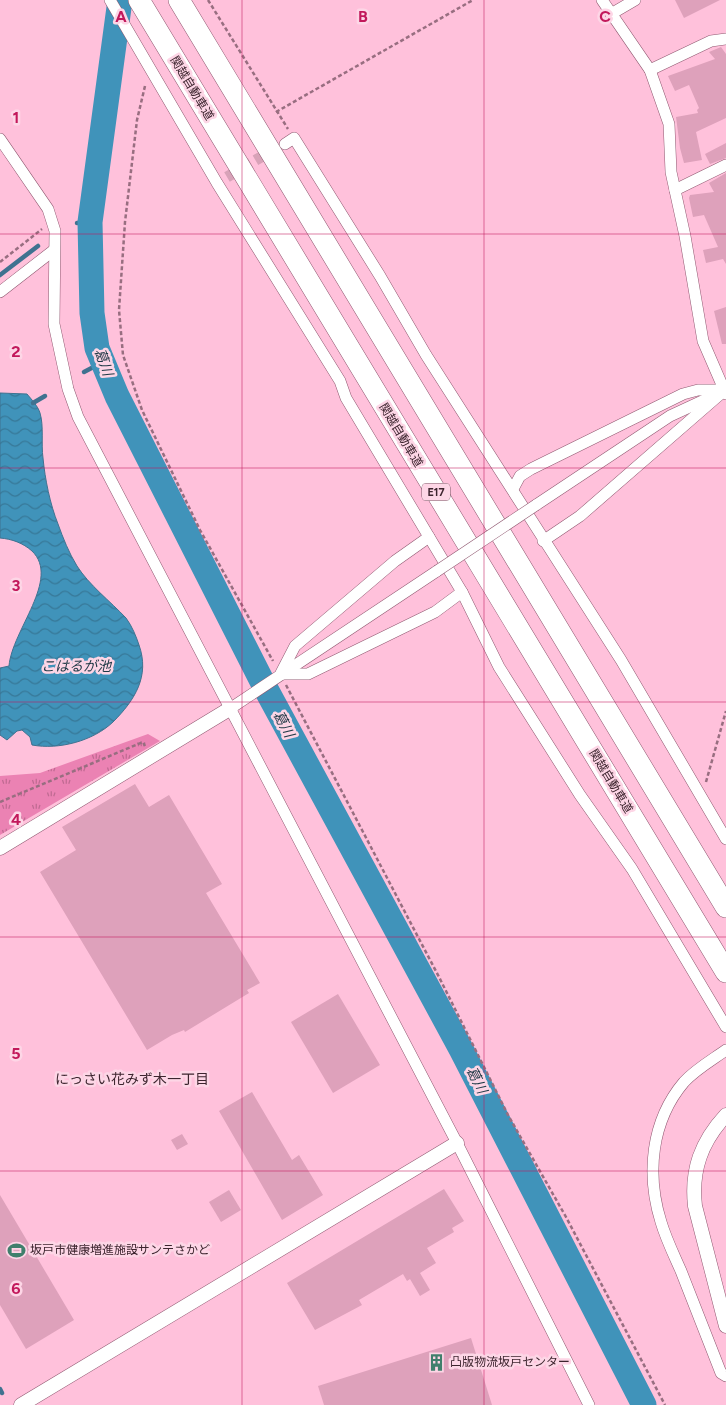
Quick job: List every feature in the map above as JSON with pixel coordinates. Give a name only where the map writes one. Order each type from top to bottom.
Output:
[{"type":"highway","name":"E17","points":[[179,0],[726,907]]},
{"type":"highway","name":"関越自動車道","points":[[143,6],[726,972]]},
{"type":"street","points":[[110,0],[216,183],[340,381],[346,398],[462,592],[499,667],[580,795],[632,869],[726,1027]]},
{"type":"street","points":[[602,0],[650,70],[669,124],[671,172],[703,341],[726,391]]},
{"type":"street","points":[[611,14],[635,0]]},
{"type":"street","points":[[650,70],[712,41],[726,39]]},
{"type":"street","points":[[0,139],[48,209],[52,221],[54,324],[68,390],[78,417],[236,704],[589,1405]]},
{"type":"street","points":[[290,141],[380,276],[426,356],[621,660],[726,839]]},
{"type":"street","points":[[675,190],[726,165]]},
{"type":"street","points":[[216,183],[227,177]]},
{"type":"street","points":[[0,292],[54,250]]},
{"type":"street","points":[[512,489],[520,476],[531,469],[683,394],[698,390],[726,391]]},
{"type":"street","points":[[0,848],[236,704],[670,416],[726,391]]},
{"type":"street","points":[[543,541],[580,516],[726,391]]},
{"type":"street","points":[[279,675],[295,646],[395,561],[429,537]]},
{"type":"street","points":[[279,675],[308,674],[435,612],[462,592]]},
{"type":"street","points":[[726,1050],[691,1076],[670,1102],[660,1126],[653,1158],[653,1186],[661,1222],[721,1373],[726,1376]]},
{"type":"street","points":[[726,1115],[703,1145],[696,1170],[693,1193],[726,1326]]},
{"type":"street","points":[[21,1405],[457,1142]]},
{"type":"path","points":[[208,0],[276,112],[290,141]]},
{"type":"path","points":[[276,112],[473,0]]},
{"type":"path","points":[[154,76],[146,84],[137,120],[125,222],[119,310],[123,355],[142,410],[200,530],[418,935],[508,1115],[571,1226],[665,1405]]},
{"type":"path","points":[[0,262],[52,221]]},
{"type":"path","points":[[702,798],[726,711]]},
{"type":"path","points":[[0,802],[143,742],[151,756]]},
{"type":"green space","points":[[148,734],[160,741],[0,835],[0,776],[40,773]]},
{"type":"water","name":"こはるが池","points":[[0,393],[27,394],[38,408],[42,424],[42,453],[47,483],[64,540],[82,573],[126,618],[137,638],[142,656],[143,667],[138,687],[121,714],[105,729],[96,734],[64,745],[32,745],[30,737],[22,730],[17,731],[7,740],[0,735],[0,668],[9,666],[12,652],[38,590],[41,576],[39,563],[32,551],[17,542],[0,538]]},
{"type":"building","points":[[675,0],[720,0],[684,18]]},
{"type":"building","points":[[721,47],[726,54],[726,118],[696,132],[702,160],[684,163],[676,117],[698,113],[697,110],[699,108],[689,85],[675,91],[668,76],[715,59],[709,52]]},
{"type":"building","points":[[726,143],[726,158],[710,164],[705,154]]},
{"type":"building","points":[[726,173],[726,264],[723,259],[706,263],[703,250],[718,247],[704,215],[693,217],[689,198],[690,195],[714,192],[709,183]]},
{"type":"building","points":[[726,307],[726,344],[722,344],[714,311]]},
{"type":"building","points":[[135,784],[149,807],[169,795],[222,884],[206,893],[260,983],[247,990],[249,993],[185,1032],[184,1030],[172,1035],[147,1050],[40,872],[76,850],[62,827]]},
{"type":"building","points":[[338,994],[380,1065],[333,1093],[291,1022]]},
{"type":"building","points":[[252,1092],[292,1160],[299,1155],[323,1195],[282,1220],[219,1111]]},
{"type":"building","points":[[182,1134],[188,1144],[177,1150],[171,1140]]},
{"type":"building","points":[[444,1189],[464,1221],[452,1228],[454,1232],[427,1248],[436,1263],[420,1273],[430,1290],[420,1296],[410,1279],[407,1281],[403,1274],[359,1300],[362,1305],[315,1330],[287,1283]]},
{"type":"building","points":[[229,1190],[241,1210],[221,1222],[209,1202]]},
{"type":"building","name":"坂戸市健康増進施設サンテさかど","points":[[0,1195],[74,1320],[26,1349],[0,1305]]},
{"type":"building","name":"凸版物流坂戸センター","points":[[471,1338],[492,1405],[324,1405],[318,1386]]},
{"type":"waterway","name":"葛川","points":[[120,0],[90,222],[92,313],[97,348],[117,396],[267,691],[461,1049],[644,1405]]},
{"type":"waterway","points":[[77,223],[90,222]]},
{"type":"waterway","points":[[0,275],[38,246]]},
{"type":"waterway","points":[[84,372],[103,362]]},
{"type":"waterway","points":[[33,403],[45,396]]},
{"type":"waterway","points":[[0,1389],[2,1393]]},
{"type":"tunnel","points":[[227,177],[273,150]]},
{"type":"place","name":"坂戸市健康増進施設サンテさかど","points":[[16,1250]]},
{"type":"place","name":"凸版物流坂戸センター","points":[[436,1362]]},
{"type":"district","name":"にっさい花みず木一丁目","points":[[132,1079]]}]
